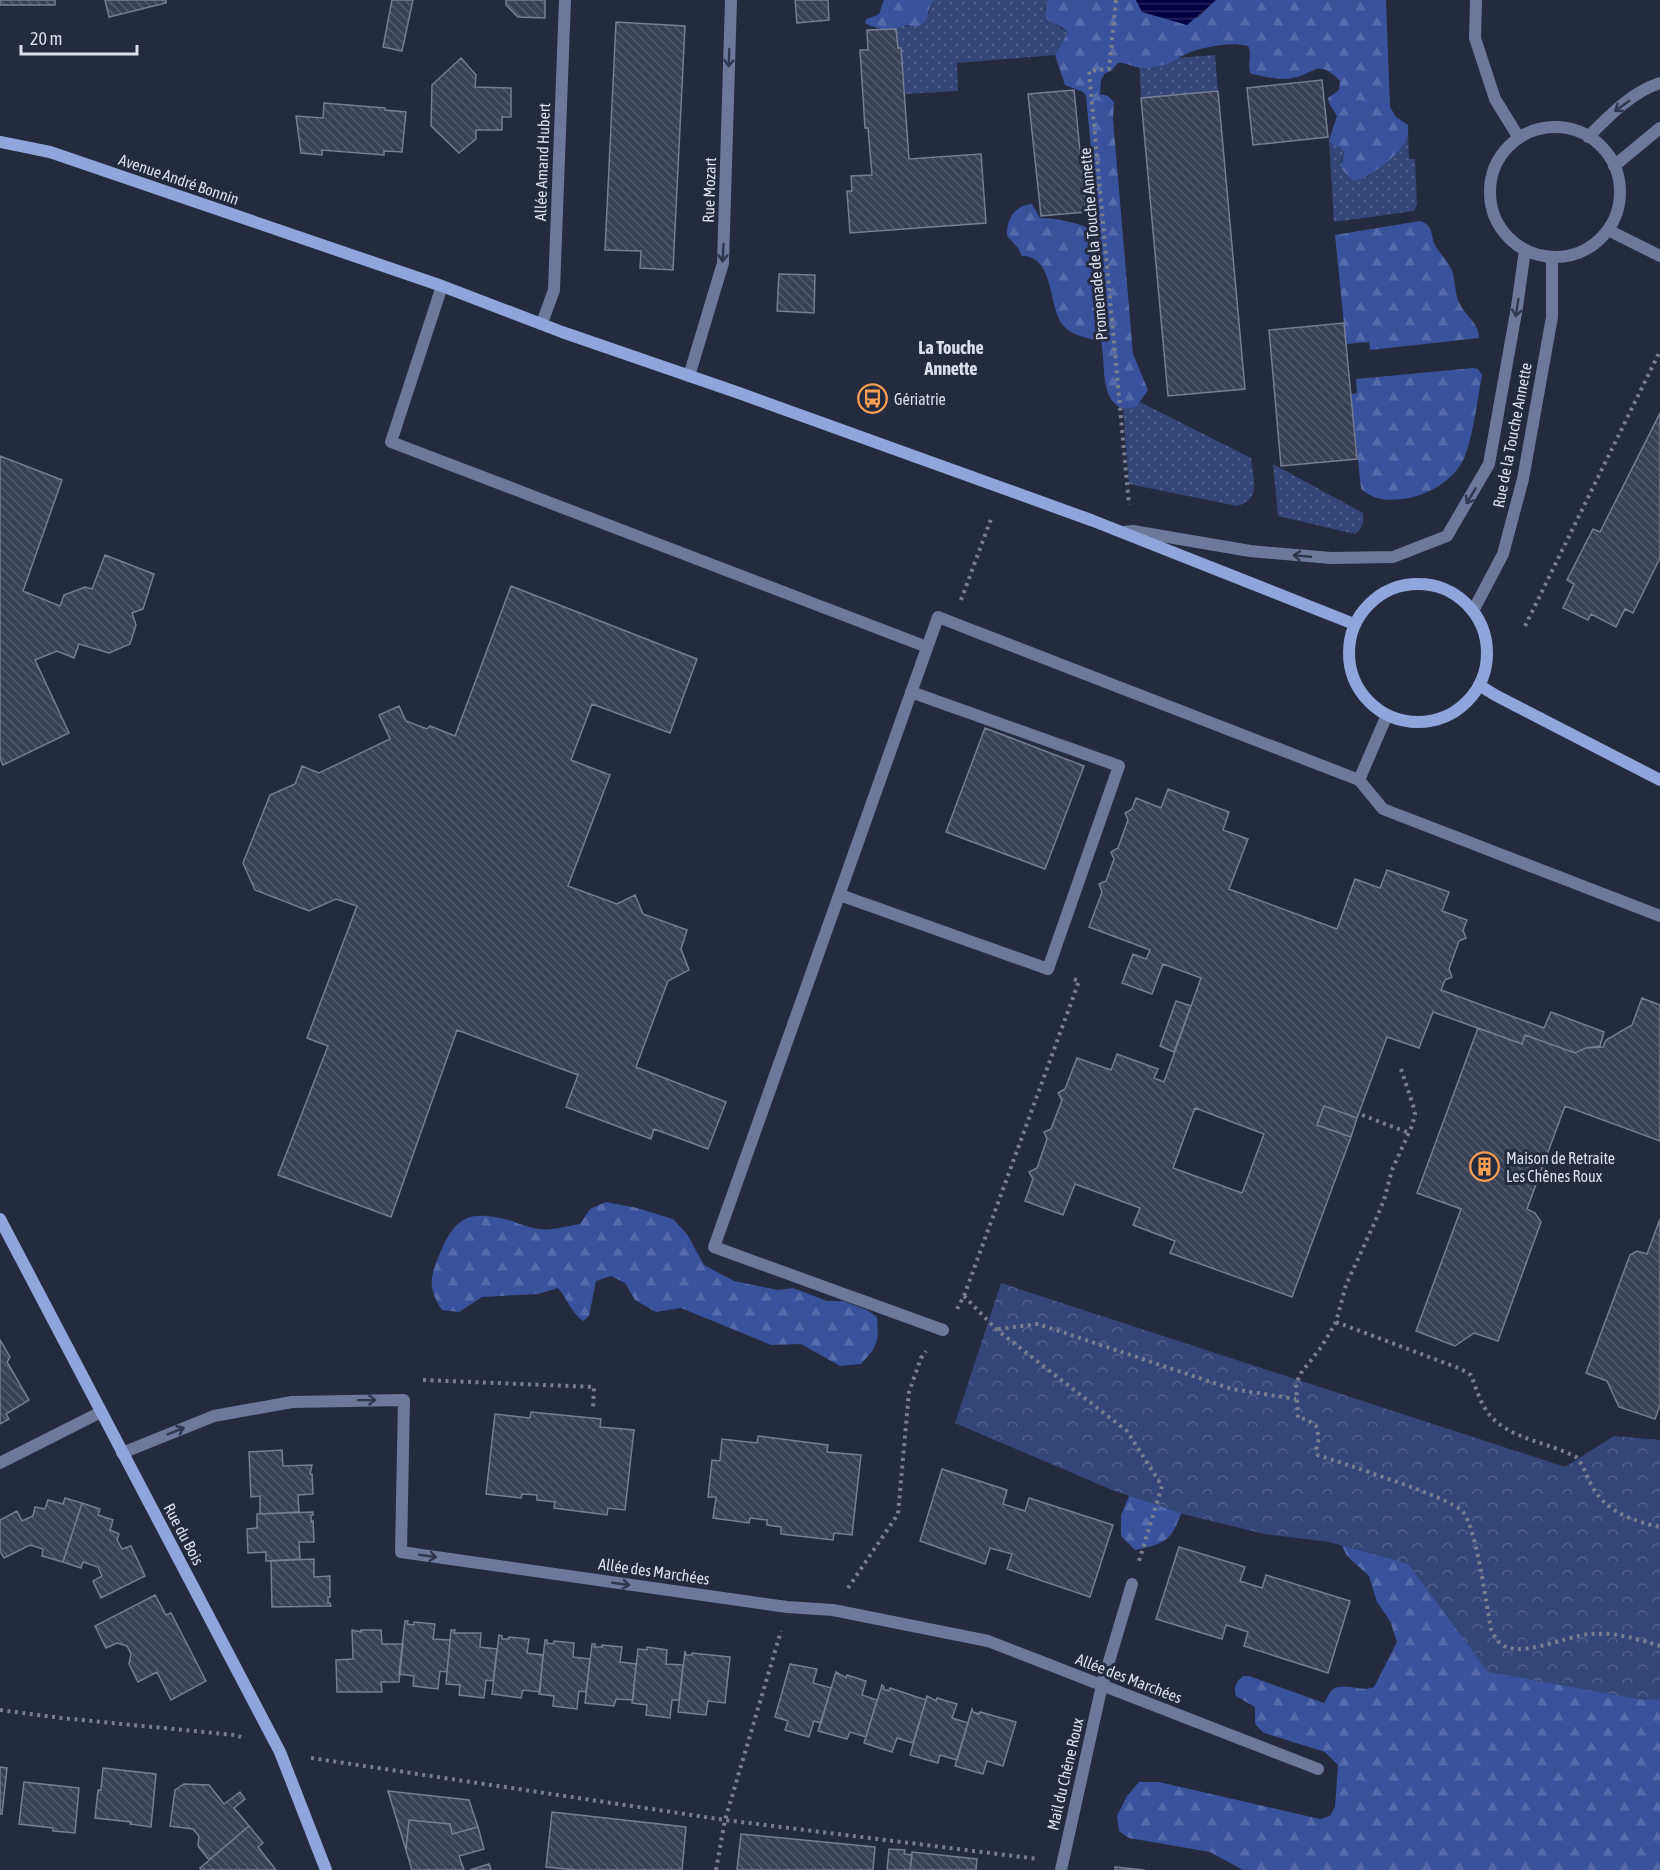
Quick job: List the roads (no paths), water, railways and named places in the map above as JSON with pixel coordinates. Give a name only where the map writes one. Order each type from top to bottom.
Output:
[{"type":"street","name":"Allée Amand Hubert","points":[[542,323],[554,290],[565,0]]},
{"type":"street","name":"Rue Mozart","points":[[689,376],[723,263],[731,0]]},
{"type":"street","points":[[1476,0],[1475,38],[1478,48],[1495,99],[1519,138]]},
{"type":"street","points":[[1588,137],[1612,113],[1649,86],[1660,82]]},
{"type":"street","points":[[1554,127],[1572,130],[1588,137],[1604,149],[1614,166],[1620,188],[1618,209],[1608,230],[1593,245],[1574,255],[1552,258],[1538,256],[1525,250],[1509,239],[1497,224],[1491,206],[1489,186],[1494,168],[1504,151],[1519,138],[1535,130],[1554,127]]},
{"type":"street","points":[[1614,166],[1660,128]]},
{"type":"street","name":"Avenue André Bonnin","points":[[0,142],[50,152],[442,286],[1124,532],[1354,624]]},
{"type":"street","points":[[1608,230],[1660,256]]},
{"type":"street","points":[[1124,532],[1133,531],[1250,551],[1331,558],[1393,557],[1447,536],[1489,464],[1525,250]]},
{"type":"street","name":"Rue de la Touche Annette","points":[[1473,611],[1503,554],[1522,479],[1552,317],[1552,258]]},
{"type":"street","points":[[442,286],[391,442],[927,647]]},
{"type":"street","points":[[1410,584],[1428,584],[1446,590],[1461,599],[1473,611],[1482,626],[1487,658],[1479,685],[1470,699],[1457,710],[1440,718],[1423,722],[1405,721],[1387,716],[1370,703],[1357,687],[1350,668],[1348,647],[1354,624],[1368,604],[1387,591],[1410,584]]},
{"type":"street","points":[[943,1330],[714,1247],[938,617],[1359,780],[1383,809],[1660,916]]},
{"type":"street","points":[[1479,685],[1660,780]]},
{"type":"street","points":[[840,895],[1048,969],[1119,766],[911,692]]},
{"type":"street","points":[[1359,780],[1387,716]]},
{"type":"street","name":"Rue du Bois","points":[[0,1219],[280,1752],[326,1870]]},
{"type":"street","name":"Allée des Marchées","points":[[122,1453],[214,1416],[292,1402],[404,1400],[400,1552],[788,1607],[834,1610],[988,1641],[1318,1769]]},
{"type":"street","points":[[0,1463],[100,1412]]},
{"type":"street","name":"Mail du Chêne Roux","points":[[1062,1866],[1102,1685],[1132,1584]]},
{"type":"place","name":"Gériatrie","points":[[873,399]]},
{"type":"place","name":"Maison de Retraite Les Chênes Roux","points":[[1485,1167]]},
{"type":"district","name":"La Touche Annette","points":[[951,358]]}]
